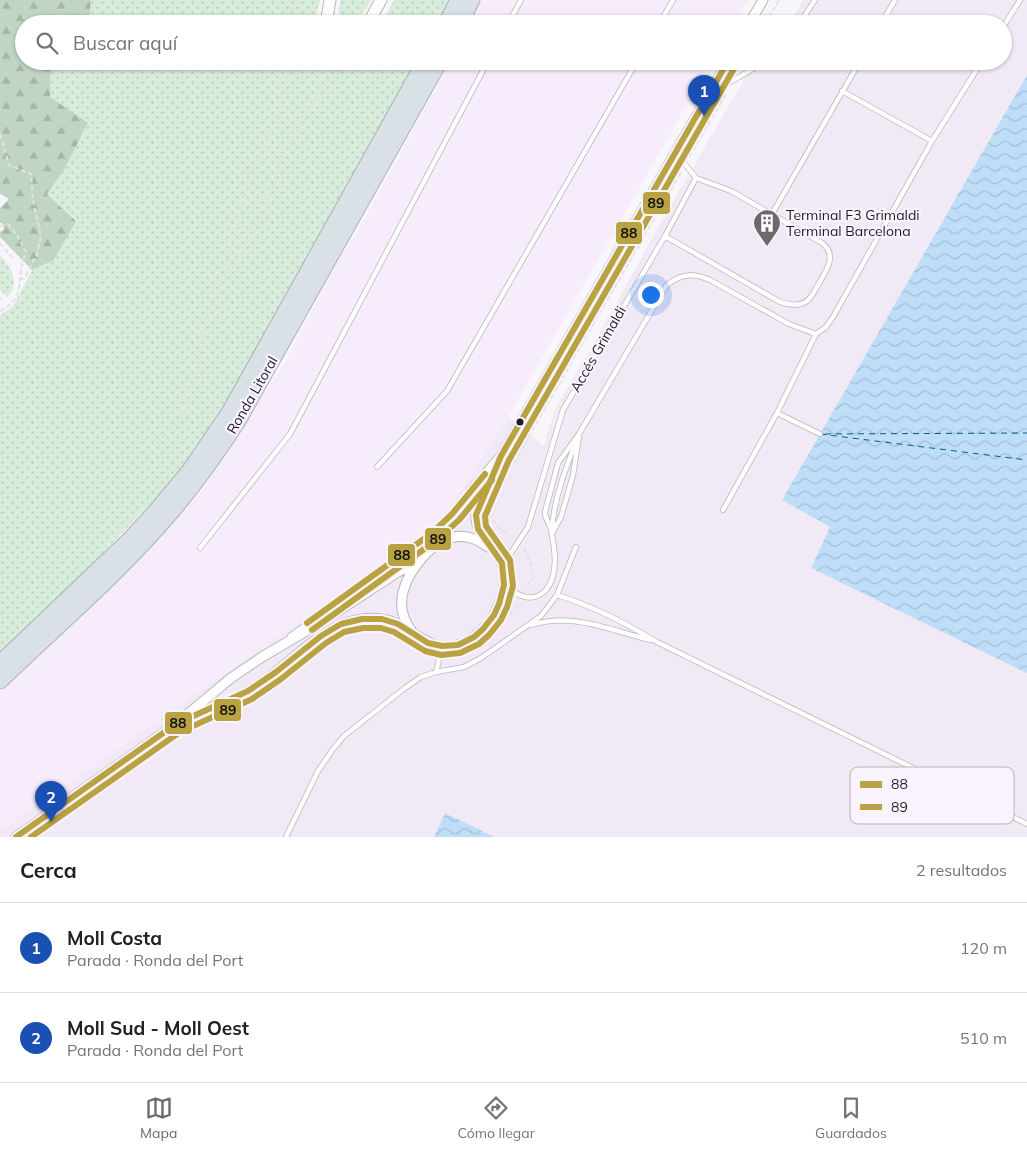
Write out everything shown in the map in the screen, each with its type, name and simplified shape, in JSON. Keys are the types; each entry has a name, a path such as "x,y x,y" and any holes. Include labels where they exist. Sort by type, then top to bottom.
{"highway":[{"path":"450,15 458,0"},
{"path":"464,15 472,0"},
{"name":"Ronda Litoral","path":"0,663 128,541 176,488 195,463 230,411 420,70"},
{"name":"Ronda Litoral","path":"0,681 139,548 173,510 218,451 247,405 435,70"}],"street":[{"path":"328,15 330,0"},
{"path":"373,15 381,0"},
{"path":"754,15 763,0"},
{"path":"176,724 248,691 276,672 321,636 341,624 362,619 382,619 398,624 428,643 442,646 458,645 474,637 483,629 494,615 499,604 503,592 504,578 502,563 478,529 476,515 501,456 723,70"},
{"path":"416,636 409,628 405,619 401,602 405,584 417,563 456,522 471,491 501,456"},
{"path":"433,546 446,538 466,537 480,541 496,554"},
{"path":"16,837 176,724 231,678 270,651 323,621 398,572 417,563"}],"lane":[{"path":"513,15 521,0"},
{"path":"664,15 673,0"},
{"path":"805,15 815,0"},
{"path":"886,15 895,0"},
{"path":"1011,15 1020,0"},
{"path":"200,548 290,434 483,70"},
{"path":"378,467 448,392 632,70"},
{"path":"708,94 750,70"},
{"path":"772,214 855,70"},
{"path":"723,510 777,413 816,334 826,327 833,317 932,141 976,70"},
{"path":"842,91 932,141"},
{"path":"665,236 780,302 789,305 798,305 812,297 828,267 830,253 827,246 731,191 696,178 685,164 672,157"},
{"name":"Accés Grimaldi","path":"504,578 509,556 528,527 563,410 665,236 696,178"},
{"path":"552,533 545,512 558,463 579,434 666,286 674,279 686,275 698,275 789,324 816,334"},
{"path":"777,413 820,434"},
{"path":"552,533 561,517 573,476 579,434"},
{"path":"504,578 511,590 532,598 542,594 548,587 554,573 552,533 555,508 567,464 579,434"},
{"path":"270,651 425,539 452,514 471,491"},
{"path":"286,837 318,771 344,736 421,677 464,667 541,616 557,595 576,547"},
{"path":"557,595 582,603 628,624 655,641 911,767"},
{"path":"525,627 554,621 585,622 655,641"},
{"path":"436,672 442,646"},
{"path":"1014,818 1027,824"}],"path":[{"path":"290,0 290,15"},
{"path":"770,15 779,0"},
{"path":"156,443 177,423 188,406 198,366 203,330 226,271 249,175 285,100 290,70"},
{"path":"226,271 231,272 249,238 252,226 266,211 265,203 275,182 276,169 287,144 296,132 306,110 319,97 322,86 326,81 338,74 340,70"},
{"path":"690,155 725,95"},
{"path":"0,134 9,165 31,174 33,201 40,236 38,254 24,279 21,278"},
{"path":"488,514 495,495 517,452 525,442 681,171"},
{"path":"0,226 8,224 17,235 26,252 21,271 20,290 15,301 7,308 0,310"},
{"path":"0,243 14,260"},
{"path":"476,515 488,514"},
{"path":"488,514 500,529 510,537"},
{"path":"524,548 532,567"},
{"path":"526,586 534,577 530,574 531,572"},
{"path":"369,629 397,636 416,650 430,656"}],"shaded area":[{"path":"482,0 748,0 739,15 474,15"},
{"path":"803,0 1027,0 1027,75 968,179 830,527 811,567 1027,667 1027,837 495,837 446,813 434,837 0,837 0,831 435,526 465,485 508,417 544,446 554,412 662,220 750,70 1012,70 1012,15 794,15"},
{"path":"446,70 707,70 508,417 465,485 435,526 0,831 0,692 116,584 204,488 288,357 330,275 363,222"}],"green space":[{"path":"0,0 91,0 90,15 15,15 15,70 51,70 50,97 88,123 64,170 47,194 76,221 54,260 32,270 0,237 0,232 4,229 2,223 0,223 0,208 9,199 0,194"},
{"path":"91,0 320,0 316,15 90,15"},
{"path":"341,0 372,0 361,15 340,15 338,10"},
{"path":"394,0 450,0 442,15 386,15"},
{"path":"50,70 413,70 224,405 184,466 163,491 76,580 0,652 0,315 12,307 32,270 54,260 76,220 47,194 64,170 88,124 49,97"},
{"path":"0,255 11,270 14,281 11,292 7,297 0,290"}],"water":[{"path":"1027,75 1027,673 811,568 830,527 782,500"},
{"path":"445,813 495,837 434,837"}],"ferry route":[{"path":"825,434 1027,433"},
{"path":"820,434 1027,460"}],"transit line":[{"name":"88","path":"16,837 176,724 248,691 276,672 321,636 341,624 362,619 382,619 398,624 428,643 442,646 458,645 474,637 483,629 494,615 504,585 502,563 478,529 476,515 501,456 723,70"},
{"name":"89","path":"31,837 180,732 252,699 281,679 326,643 344,632 363,628 381,628 394,632 425,651 441,655 460,653 479,644 489,635 501,620 513,586 510,560 486,526 485,516 509,460 733,70"},
{"name":"88","path":"307,623 432,533 452,514 485,474"},
{"name":"89","path":"312,630 438,539 459,520 492,480"}],"place":[{"name":"Moll Costa","path":"704,116"},
{"name":"Terminal F3 Grimaldi Terminal Barcelona","path":"767,247"},
{"name":"Moll Sud - Moll Oest","path":"51,822"}]}
